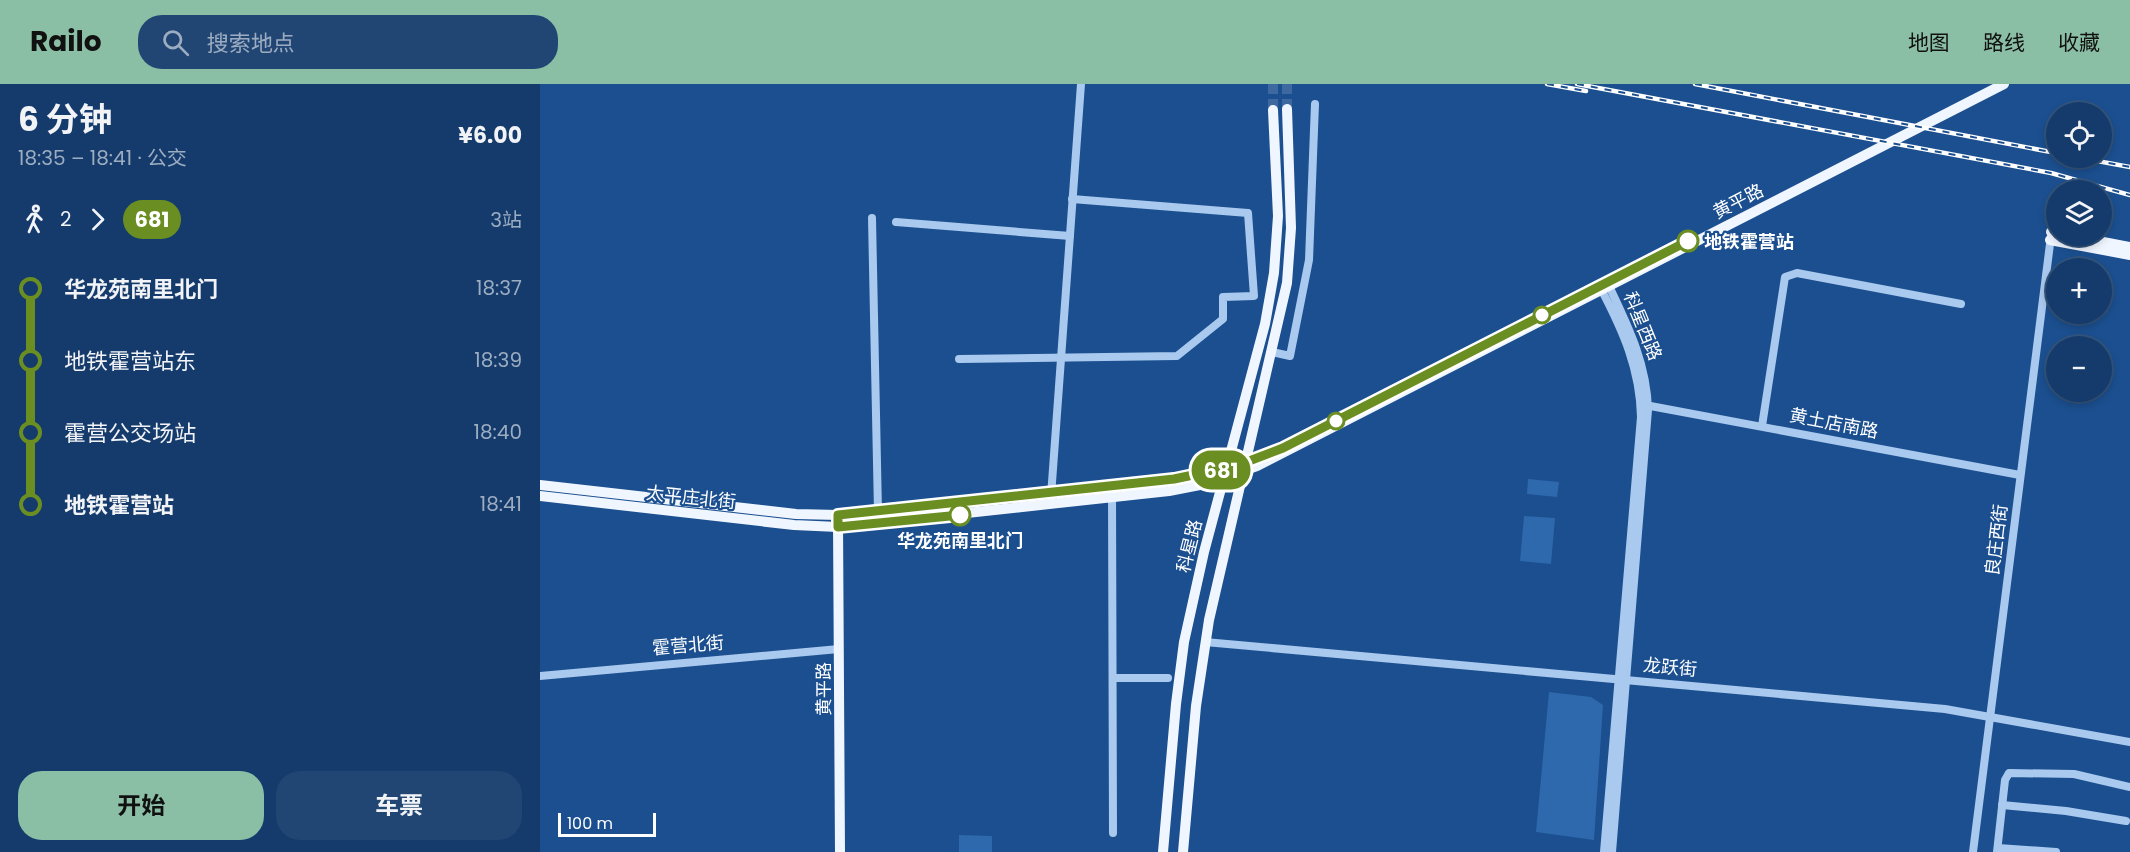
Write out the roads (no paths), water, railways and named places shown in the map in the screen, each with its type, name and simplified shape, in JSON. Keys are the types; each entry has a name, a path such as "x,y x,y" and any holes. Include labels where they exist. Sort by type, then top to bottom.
{"main road":[{"name":"黄平路","path":"1604,286 1994,84"},
{"name":"黄平路","path":"838,521 1112,492 1174,479 1224,474 1244,468 2004,84"},
{"name":"科星路","path":"1163,852 1180,671 1197,580 1265,324 1274,273 1278,216 1273,110"},
{"name":"科星路","path":"1183,852 1196,706 1205,642 1284,298 1290,252 1287,110"},
{"path":"2112,244 2130,247"},
{"path":"2095,246 2130,255"},
{"name":"太平庄北街","path":"540,485 838,521"},
{"name":"太平庄北街","path":"540,496 794,525 838,521"},
{"name":"黄平路","path":"838,521 878,512 1050,500"},
{"name":"黄平路","path":"838,521 840,852"}],"street":[{"path":"1050,500 1081,84"},
{"path":"1272,352 1290,356 1307,280 1315,104"},
{"path":"959,359 1177,356 1223,319 1223,297 1254,296 1248,213 1072,199"},
{"path":"872,218 878,512"},
{"path":"896,222 1070,236"},
{"name":"良庄西街","path":"1973,852 2020,475 2051,246"},
{"path":"1762,426 1785,277 1797,273 1961,304"},
{"name":"科星西路","path":"1604,286 1638,350 1646,383 1622,680 1604,852"},
{"name":"黄土店南路","path":"1645,405 2020,475"},
{"path":"1112,492 1113,833"},
{"name":"龙跃街","path":"1205,642 1945,709 2130,742"},
{"name":"霍营北街","path":"540,676 839,650"},
{"path":"1113,678 1168,678"},
{"name":"科星西路","path":"1612,852 1622,680"},
{"path":"2056,852 1998,850 2005,778 2013,772 2074,774 2130,787"},
{"path":"2002,805 2066,811 2126,821"}],"tunnel":[{"path":"1273,84 1273,110"},
{"path":"1287,84 1287,109"}],"railway":[{"path":"1547,84 1586,91"},
{"path":"1577,84 2051,173 2130,195"},
{"path":"1695,84 2046,151"},
{"path":"2112,164 2130,167"}],"place":[{"name":"地铁霍营站","path":"1688,241"},
{"name":"华龙苑南里北门","path":"960,515"}]}
